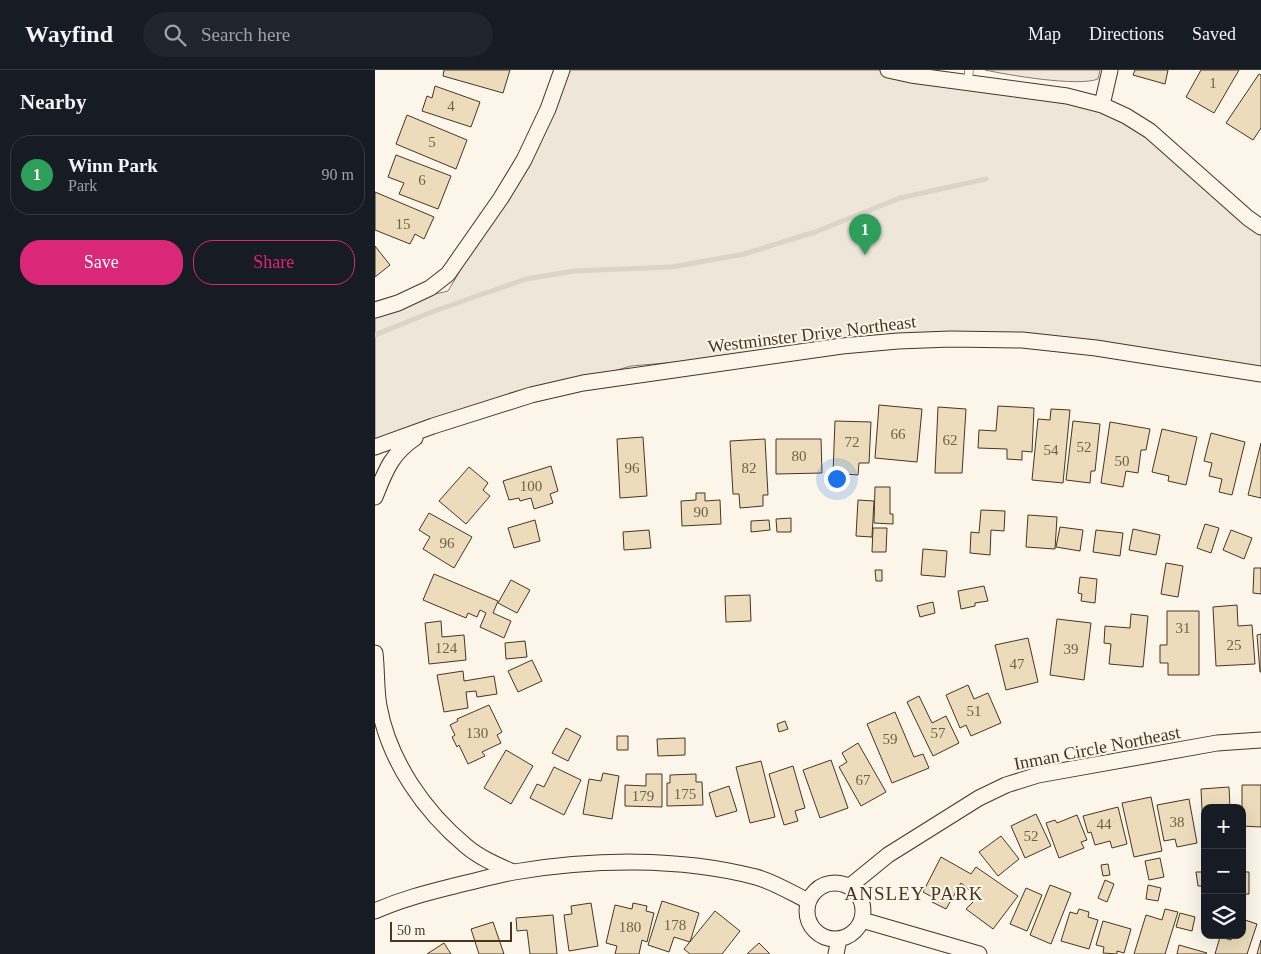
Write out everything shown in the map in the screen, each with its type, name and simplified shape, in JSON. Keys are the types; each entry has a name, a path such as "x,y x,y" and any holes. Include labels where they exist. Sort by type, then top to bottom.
{"street":[{"path":"375,310 397,303 430,288 448,274 501,198 524,160 548,109 562,70"},
{"path":"889,70 968,76 1102,105 1126,116 1150,131 1248,218 1261,227"},
{"path":"1102,105 1110,70"},
{"name":"Westminster Drive Northeast","path":"375,447 531,394 583,382 842,346 899,341 951,339 1022,340 1096,348 1261,374"},
{"name":"Westminster Drive Northeast","path":"375,498 395,454 433,426"},
{"path":"375,652 377,712 414,791 467,847 489,861 513,872"},
{"name":"Inman Circle Northeast","path":"850,886 888,855 979,798 1006,785 1038,775 1113,761 1217,743 1261,740"},
{"path":"375,911 410,897 513,872 573,865 637,863 675,864 715,869 758,878 808,901"},
{"path":"843,883 850,886 856,891 863,905 862,920 853,933 838,946 811,926 807,918 808,901 812,894 826,884 843,883"},
{"path":"862,920 979,954"}],"shaded area":[{"path":"564,70 907,70 1106,107 1189,170 1261,220 1261,378 1048,339 860,346 631,366 448,420 375,447 375,308 448,291 525,161"},
{"path":"985,70 1100,70 1098,79 1075,82 1010,75"}],"building":[{"path":"444,70 510,70 503,93 443,76"},
{"path":"1135,70 1168,70 1165,84 1133,75"},
{"path":"1201,70 1239,70 1214,113 1186,97"},
{"path":"1259,74 1261,75 1261,128 1253,140 1226,123"},
{"path":"435,86 480,102 471,127 422,111 427,96 432,98"},
{"path":"407,115 467,140 456,169 396,144"},
{"path":"396,155 451,176 438,209 399,194 404,183 388,177"},
{"path":"375,192 434,217 424,239 415,234 410,244 375,230"},
{"path":"375,246 390,265 375,277"},
{"path":"879,405 922,409 917,462 875,458"},
{"path":"998,406 1034,408 1032,452 1022,451 1022,460 1007,459 1007,449 978,448 979,430 996,431"},
{"path":"938,407 966,409 962,473 935,473"},
{"path":"1051,409 1070,410 1063,483 1032,480 1038,419 1050,420"},
{"path":"835,421 871,422 869,463 859,463 858,475 833,473"},
{"path":"1073,421 1100,424 1095,471 1091,471 1090,483 1066,480"},
{"path":"1110,422 1150,429 1146,450 1141,450 1138,473 1126,471 1123,487 1101,483"},
{"path":"1162,429 1197,437 1186,485 1168,481 1169,476 1152,472"},
{"path":"1211,433 1245,442 1232,495 1219,492 1222,479 1209,476 1212,463 1204,461"},
{"path":"643,437 647,496 620,498 617,439"},
{"path":"765,439 768,495 763,495 763,506 740,508 739,494 733,494 730,441"},
{"path":"776,439 821,439 822,473 776,474"},
{"path":"1261,443 1261,498 1248,495"},
{"path":"551,466 558,491 550,494 553,503 534,509 531,498 520,501 519,498 509,500 503,481"},
{"path":"469,467 488,483 483,490 490,496 466,524 439,501"},
{"path":"875,487 890,487 890,514 893,514 893,524 874,523"},
{"path":"696,493 705,493 705,501 720,500 721,524 682,526 681,501 696,500"},
{"path":"858,500 874,501 872,537 856,536"},
{"path":"981,510 1005,511 1004,531 991,530 990,555 970,553 971,532 979,533"},
{"path":"429,513 472,537 454,568 423,549 430,537 419,530"},
{"path":"1028,515 1057,517 1055,549 1026,547"},
{"path":"791,518 791,532 777,532 776,519"},
{"path":"535,520 540,541 514,548 508,528"},
{"path":"769,520 770,530 751,532 751,521"},
{"path":"1205,524 1219,528 1211,553 1197,548"},
{"path":"1060,527 1083,530 1080,551 1056,547"},
{"path":"873,528 887,528 886,552 872,552"},
{"path":"1133,529 1160,535 1156,555 1129,550"},
{"path":"649,530 651,548 624,550 623,532"},
{"path":"1096,530 1123,533 1120,556 1093,552"},
{"path":"1231,530 1252,538 1244,559 1223,550"},
{"path":"923,549 947,551 945,577 921,575"},
{"path":"1166,563 1183,566 1178,597 1161,594"},
{"path":"1254,568 1261,568 1261,594 1253,593"},
{"path":"875,570 882,570 882,581 876,581"},
{"path":"434,574 498,601 493,613 511,621 504,638 480,627 486,613 480,610 477,617 468,613 466,618 423,600"},
{"path":"1080,577 1097,579 1095,603 1081,601 1082,594 1078,593"},
{"path":"511,580 530,590 517,613 498,603"},
{"path":"984,586 988,601 975,603 975,606 961,609 958,591"},
{"path":"750,595 751,621 726,622 725,596"},
{"path":"933,602 935,613 920,617 917,606"},
{"path":"1237,605 1238,626 1252,625 1255,664 1216,666 1213,607"},
{"path":"1167,611 1199,611 1199,675 1168,675 1168,663 1160,663 1160,645 1167,645"},
{"path":"1131,614 1148,616 1143,667 1109,664 1111,644 1104,643 1105,626 1130,628"},
{"path":"1057,619 1091,623 1084,680 1050,675"},
{"path":"441,621 442,637 464,635 466,660 429,664 425,623"},
{"path":"1261,634 1261,672 1260,672 1257,635"},
{"path":"1028,638 1038,682 1006,690 995,645"},
{"path":"525,641 527,657 506,659 505,643"},
{"path":"532,660 542,681 518,692 508,671"},
{"path":"463,671 464,681 494,676 497,694 477,697 476,691 466,692 468,708 444,712 437,675"},
{"path":"968,685 974,699 988,693 1001,723 971,736 966,725 960,728 946,695"},
{"path":"919,696 932,723 946,716 959,743 933,756 907,702"},
{"path":"489,705 502,732 497,735 501,743 482,752 485,756 468,764 459,745 457,747 452,737 455,735 450,725 458,721 457,719"},
{"path":"895,712 914,757 923,754 929,768 892,783 867,724"},
{"path":"785,721 788,729 779,732 777,724"},
{"path":"566,728 581,736 568,761 552,753"},
{"path":"617,736 628,736 628,750 617,750"},
{"path":"685,738 685,755 658,756 657,739"},
{"path":"858,743 886,792 861,806 839,767 847,762 842,753"},
{"path":"506,750 533,766 511,804 484,788"},
{"path":"831,760 848,808 820,818 803,770"},
{"path":"761,761 775,817 750,823 736,767"},
{"path":"793,766 805,808 795,811 798,821 784,825 769,774"},
{"path":"554,767 581,780 564,815 530,798 537,784 544,787"},
{"path":"603,773 619,776 612,819 583,814 589,779 601,781"},
{"path":"646,774 662,774 662,807 625,806 625,785 646,786"},
{"path":"696,774 696,782 702,782 703,805 667,806 667,783 670,783 670,775"},
{"path":"1242,785 1261,785 1261,827 1246,826 1246,804 1242,804"},
{"path":"729,786 737,811 716,817 709,793"},
{"path":"1229,787 1230,804 1202,804 1201,789"},
{"path":"1151,797 1162,851 1134,857 1122,803"},
{"path":"1189,799 1197,843 1177,847 1175,839 1164,841 1157,805"},
{"path":"1118,807 1127,844 1112,848 1110,841 1095,845 1091,832 1088,833 1083,816"},
{"path":"1036,814 1051,846 1025,858 1011,826"},
{"path":"1077,815 1087,840 1081,842 1084,848 1059,858 1046,823 1055,820 1057,823"},
{"path":"1001,836 1019,859 998,876 979,852"},
{"path":"941,857 971,874 976,867 1018,896 993,929 966,909 978,897 961,883 946,909 932,902 934,898 923,892"},
{"path":"1160,858 1164,877 1149,880 1145,861"},
{"path":"1108,864 1110,875 1103,876 1101,865"},
{"path":"1196,872 1201,872 1201,886 1198,886"},
{"path":"1246,872 1249,872 1249,894 1246,894"},
{"path":"1105,880 1114,884 1107,902 1098,898"},
{"path":"1050,885 1071,893 1051,944 1030,935"},
{"path":"1148,885 1161,888 1158,901 1146,899"},
{"path":"1026,888 1042,895 1027,931 1010,924"},
{"path":"662,901 699,913 690,942 674,937 669,952 648,945"},
{"path":"591,903 598,946 569,951 564,915 572,914 571,906"},
{"path":"633,903 647,906 646,911 654,913 647,942 642,940 639,954 615,954 617,946 606,943 615,905 632,909"},
{"path":"1079,909 1089,912 1088,917 1098,920 1089,949 1061,941 1070,912 1077,914"},
{"path":"1165,909 1178,912 1165,954 1134,954 1146,915 1162,920"},
{"path":"715,911 740,931 722,954 690,954 684,949"},
{"path":"1180,913 1195,917 1192,931 1176,927"},
{"path":"553,915 557,954 530,954 527,930 517,931 516,918"},
{"path":"1246,920 1257,924 1247,954 1215,954 1219,939 1246,939"},
{"path":"1103,921 1131,929 1124,953 1117,951 1117,954 1103,953 1104,947 1096,945"},
{"path":"493,922 504,954 479,954 471,929"},
{"path":"1261,940 1261,954 1257,954"},
{"path":"444,943 451,954 427,954"},
{"path":"759,943 770,954 747,954"},
{"path":"1179,945 1207,953 1177,954"}],"waterway":[{"path":"375,335 434,311 526,279 574,271 672,267 744,254 815,232 900,198 986,179"}],"place":[{"name":"Winn Park","path":"865,255"}],"district":[{"name":"ANSLEY PARK","path":"914,893"}]}
